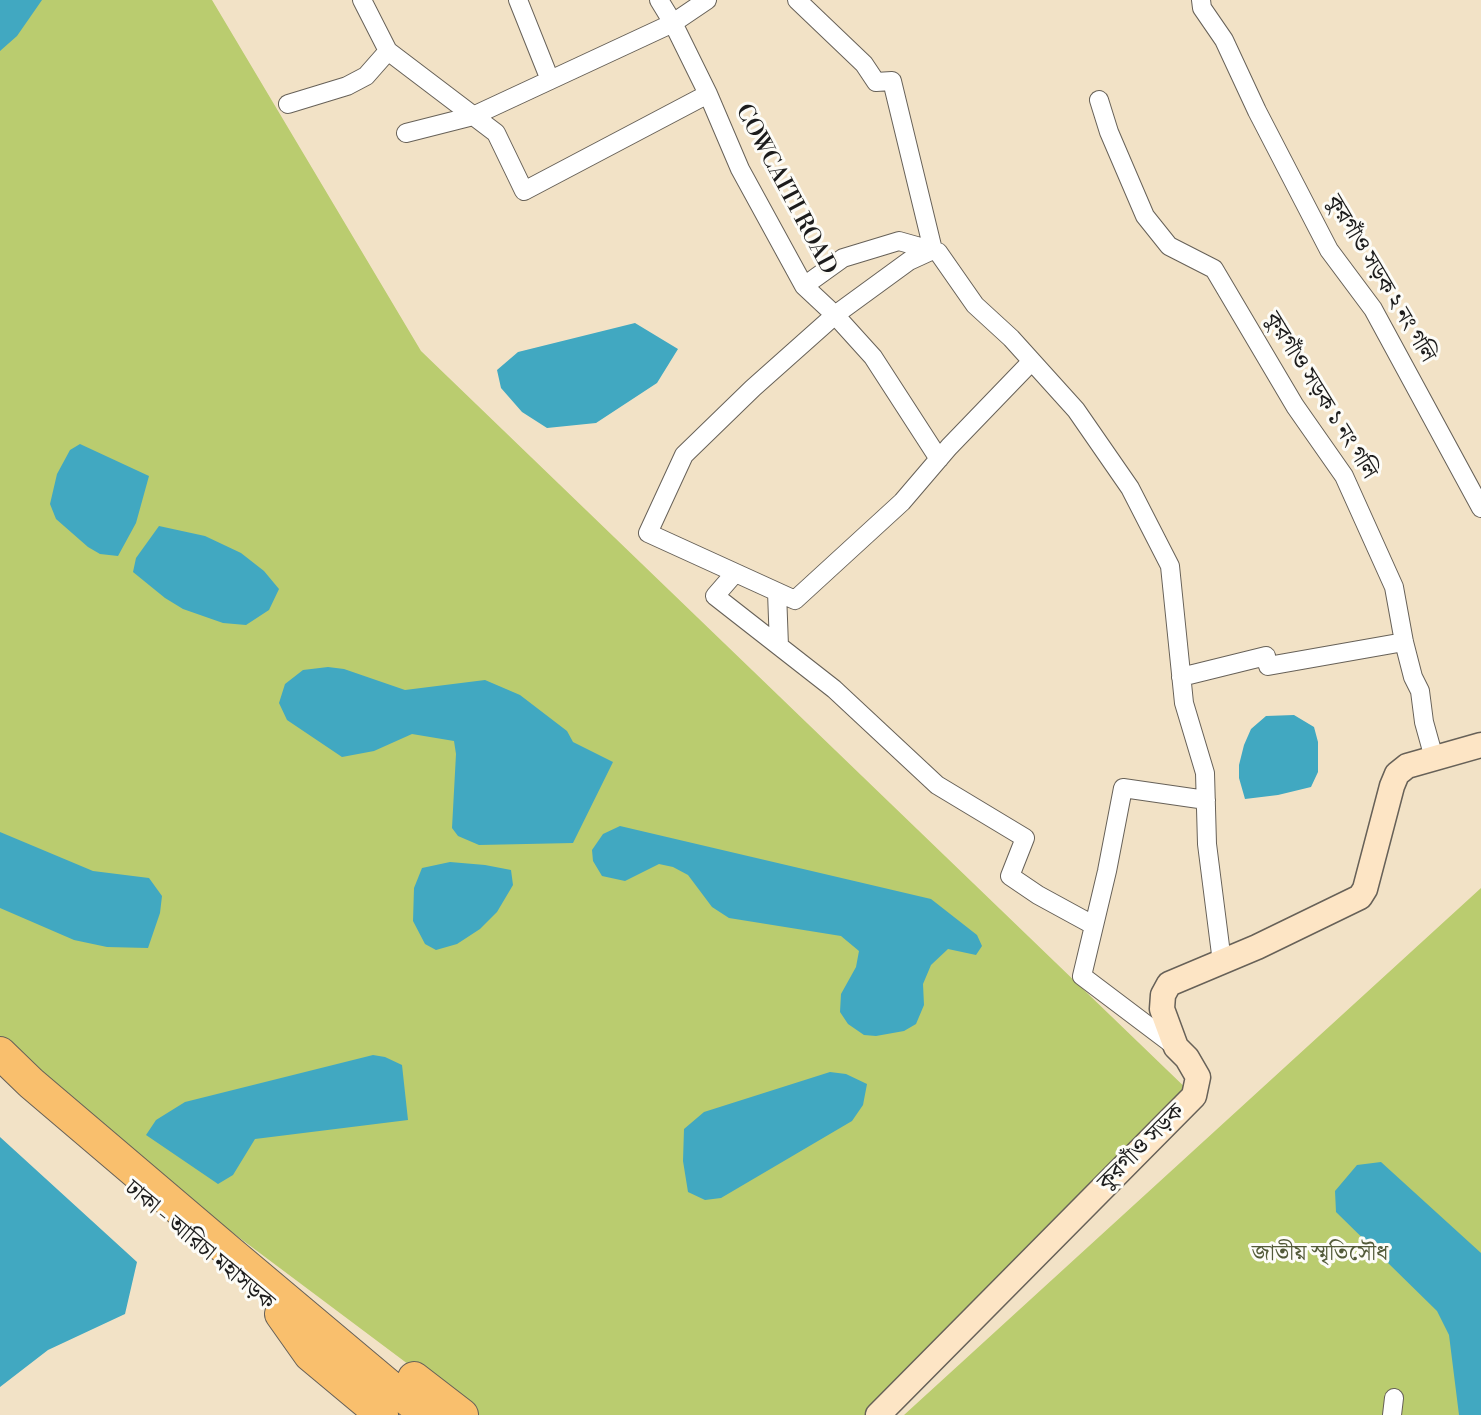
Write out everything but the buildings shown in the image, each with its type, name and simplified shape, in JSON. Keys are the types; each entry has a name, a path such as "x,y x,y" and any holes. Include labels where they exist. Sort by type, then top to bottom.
{"highway":[{"path":"0,1053 155,1188 388,1385 428,1415"},
{"name":"ঢাকা - আরিচা মহাসড়ক","path":"0,1077 201,1252 281,1314 397,1415"},
{"path":"155,1188 184,1198 201,1209 462,1415"},
{"path":"281,1314 310,1355 382,1415"}],"street":[{"path":"288,104 347,86 366,76 388,51 362,0"},
{"path":"518,0 550,80"},
{"path":"659,0 708,94"},
{"path":"406,133 473,116 673,23 707,0"},
{"path":"797,0 864,64 876,82 892,81 933,250"},
{"name":"কুরগাঁও সড়ক ২ নং গলি","path":"1201,0 1202,8 1224,40 1257,111 1329,250 1373,309 1481,509"},
{"name":"COWCAITI ROAD","path":"388,51 496,134 524,191 708,94 740,169 804,286 873,357 939,459"},
{"name":"কুরগাঁও সড়ক ১ নং গলি","path":"1099,100 1145,216 1169,246 1214,269 1295,406 1344,476 1394,587 1404,642 1413,677 1420,691 1424,722 1434,758"},
{"path":"804,286 843,258 899,241 938,252 975,305 1011,338 1076,410 1130,488 1170,566 1184,703 1205,773 1207,844 1222,962"},
{"path":"933,250 909,261 835,315 752,388 684,455 648,533 794,600 902,502 1031,362"},
{"path":"735,573 715,596 834,689 937,785 1025,838 1010,876 1038,895 1093,925"},
{"path":"777,592 779,646"},
{"path":"1181,677 1266,656 1268,666 1404,642"},
{"name":"কুরগাঁও সড়ক","path":"878,1415 1194,1096 1198,1077 1187,1058 1176,1047 1162,1009 1163,995 1169,984 1360,897 1365,889 1397,774 1407,766 1481,745"},
{"path":"1176,1047 1082,976 1123,788 1206,800"}],"green space":[{"path":"0,0 212,0 421,351 1194,1096 879,1415 476,1415 201,1209 0,1043"},
{"name":"জাতীয় স্মৃতিসৌধ","path":"1481,888 1481,1415 904,1415"}],"water":[{"path":"0,0 42,0 17,36 0,51"},
{"path":"635,323 678,349 657,383 596,423 547,428 522,412 501,388 497,370 518,352"},
{"path":"80,444 149,476 136,523 118,556 100,554 88,547 56,519 50,504 57,474 70,450"},
{"path":"159,526 205,536 241,553 264,571 279,589 269,610 246,625 223,623 183,609 165,598 133,572 136,558"},
{"path":"328,667 344,669 405,690 485,680 520,695 567,731 573,742 613,762 573,843 479,845 458,836 452,828 456,754 454,741 412,734 374,751 342,757 287,720 279,703 285,684 303,670"},
{"path":"1294,715 1314,727 1318,742 1318,772 1311,787 1245,799 1239,778 1239,765 1251,729 1266,716"},
{"path":"620,826 931,899 977,935 982,946 976,955 948,949 931,965 923,984 924,1005 916,1024 904,1031 876,1036 864,1035 848,1024 840,1012 841,994 856,967 859,951 841,936 729,918 712,907 688,875 673,867 659,864 625,881 602,876 593,861 592,850 603,834"},
{"path":"0,832 93,871 149,878 162,896 160,913 148,948 107,947 74,940 0,908"},
{"path":"450,862 511,870 513,885 497,912 480,929 457,944 436,950 425,944 413,921 414,888 422,868"},
{"path":"373,1055 402,1065 408,1120 255,1139 233,1175 218,1184 146,1135 156,1120 185,1102"},
{"path":"830,1072 846,1074 867,1084 863,1105 852,1121 721,1198 705,1200 688,1192 683,1161 684,1129 704,1112"},
{"path":"0,1137 137,1262 125,1314 48,1350 0,1387"},
{"path":"1381,1162 1481,1253 1481,1415 1459,1415 1449,1335 1437,1311 1336,1212 1335,1191 1357,1165"}]}
